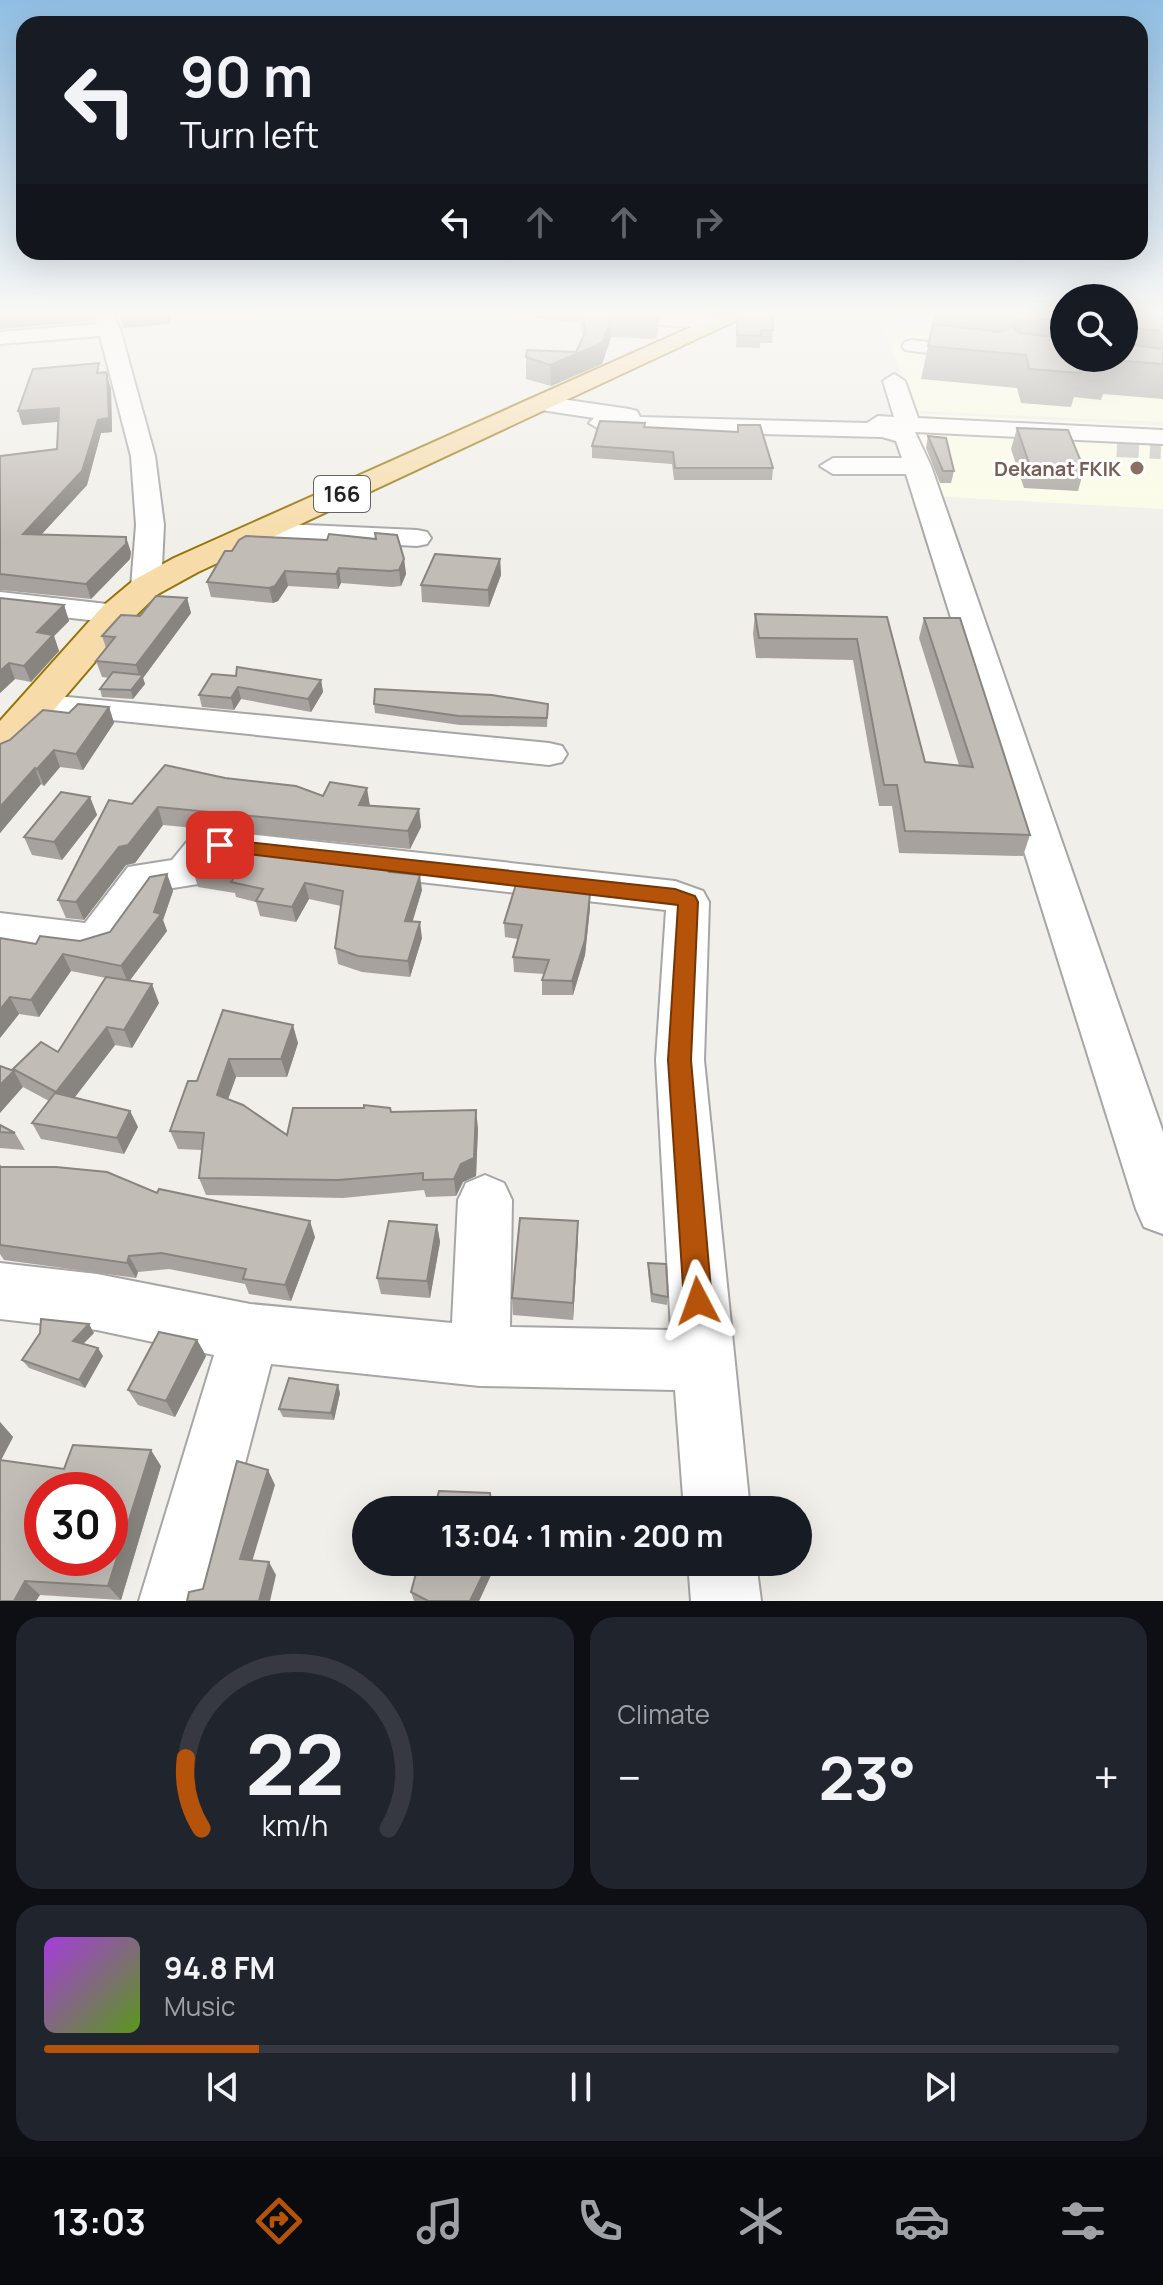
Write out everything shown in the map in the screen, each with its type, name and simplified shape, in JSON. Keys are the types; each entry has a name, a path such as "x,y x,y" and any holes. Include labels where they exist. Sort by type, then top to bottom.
{"main road":[{"name":"166","path":"0,746 116,614 146,587 570,390"}],"street":[{"path":"125,390 143,456 150,525 146,587"},
{"path":"897,390 906,420"},
{"path":"552,398 618,416 892,431 907,437 1163,1209"},
{"path":"618,416 906,420 1162,440"},
{"path":"906,420 1162,440"},
{"path":"1041,431 1060,443 1117,446"},
{"path":"833,466 918,466"},
{"path":"261,531 417,538"},
{"path":"0,601 116,614"},
{"path":"36,704 549,754"},
{"path":"0,929 87,939 99,936 142,877 184,874 204,848 220,845 675,896 688,902 680,1060 716,1496"},
{"path":"480,1356 485,1200"},
{"path":"0,1291 97,1302 250,1333 480,1356 703,1361"},
{"path":"174,1601 250,1333"},
{"path":"723,1576 726,1601"}],"shaded area":[{"path":"908,390 1163,390 1163,422 916,411"},
{"path":"914,413 1163,426 1163,509 930,496"}],"building":[{"path":"26,390 108,390 109,418 98,420 82,471 23,534 126,537 126,544 86,584 0,574 0,456 57,449 59,408 18,411"},
{"path":"600,421 645,423 644,427 738,432 738,425 760,425 773,468 675,468 673,452 592,446"},
{"path":"1017,428 1068,430 1084,469 1030,466"},
{"path":"928,436 946,438 954,471 943,471"},
{"path":"375,533 397,535 404,559 399,570 339,568 336,574 285,571 275,586 269,588 207,582 225,551 232,551 246,536 327,540 329,534 376,539"},
{"path":"435,554 500,559 488,590 421,585"},
{"path":"156,596 187,598 136,665 96,661 115,637 102,636 121,615 140,616"},
{"path":"0,598 64,605 37,632 53,635 24,666 9,663 0,671"},
{"path":"755,614 887,617 925,762 973,767 924,618 960,618 1030,835 905,831 897,785 884,785 857,639 759,638"},
{"path":"237,667 321,680 308,699 238,687 231,698 199,695 212,674 236,676"},
{"path":"113,672 143,675 131,690 100,689"},
{"path":"375,689 492,695 548,704 547,718 459,716 374,704"},
{"path":"78,704 109,707 76,754 54,750 0,807 0,744 10,740 43,710 69,713"},
{"path":"165,765 225,778 296,786 323,796 330,782 367,788 359,805 419,809 408,831 158,807 128,845 119,847 76,902 58,900 109,800 132,804"},
{"path":"61,792 90,797 54,842 24,837"},
{"path":"217,847 392,866 389,872 420,875 405,921 420,922 408,961 358,956 335,948 343,891 305,883 292,907 256,901 263,889 231,882 234,878 193,871"},
{"path":"167,874 154,912 161,914 121,966 63,954 31,1000 10,997 0,1010 0,938 36,944 40,936 80,941 110,932 150,877"},
{"path":"516,884 590,894 585,940 572,981 542,980 549,960 513,957 522,925 504,923"},
{"path":"106,977 152,984 124,1030 107,1027 56,1092 13,1069 41,1042 58,1052"},
{"path":"223,1010 293,1025 281,1059 229,1059 217,1095 243,1105 287,1135 293,1108 364,1108 364,1105 390,1108 391,1112 476,1110 474,1158 461,1164 454,1179 423,1180 423,1173 338,1180 199,1178 204,1133 170,1131 188,1081 197,1081"},
{"path":"0,1066 14,1071 0,1085"},
{"path":"55,1093 130,1111 117,1138 32,1123"},
{"path":"0,1125 15,1133 0,1132"},
{"path":"0,1167 56,1167 107,1172 157,1193 159,1189 310,1221 285,1285 243,1279 246,1269 161,1253 129,1256 127,1263 0,1245"},
{"path":"520,1218 578,1221 573,1303 512,1298"},
{"path":"389,1221 437,1225 427,1281 377,1278"},
{"path":"648,1263 666,1264 668,1297 652,1294"},
{"path":"41,1319 89,1324 73,1341 98,1348 79,1380 22,1360 40,1333"},
{"path":"159,1332 197,1340 166,1401 128,1390"},
{"path":"289,1378 338,1385 331,1413 279,1409"},
{"path":"73,1445 151,1450 128,1523 128,1472 24,1472 24,1576 111,1576 108,1586 25,1581 14,1601 0,1601 0,1460 64,1469"},
{"path":"237,1461 268,1470 240,1559 269,1562 259,1601 187,1601 189,1592 203,1589"},
{"path":"439,1491 490,1493 490,1496 438,1496"},
{"path":"415,1576 482,1576 470,1601 428,1601 411,1592"}],"tunnel":[{"path":"1117,446 1161,448"}],"place":[{"name":"Dekanat FKIK","path":"1137,468"}],"route":[{"path":"220,845 675,896 688,902 680,1060 698,1301"}]}
